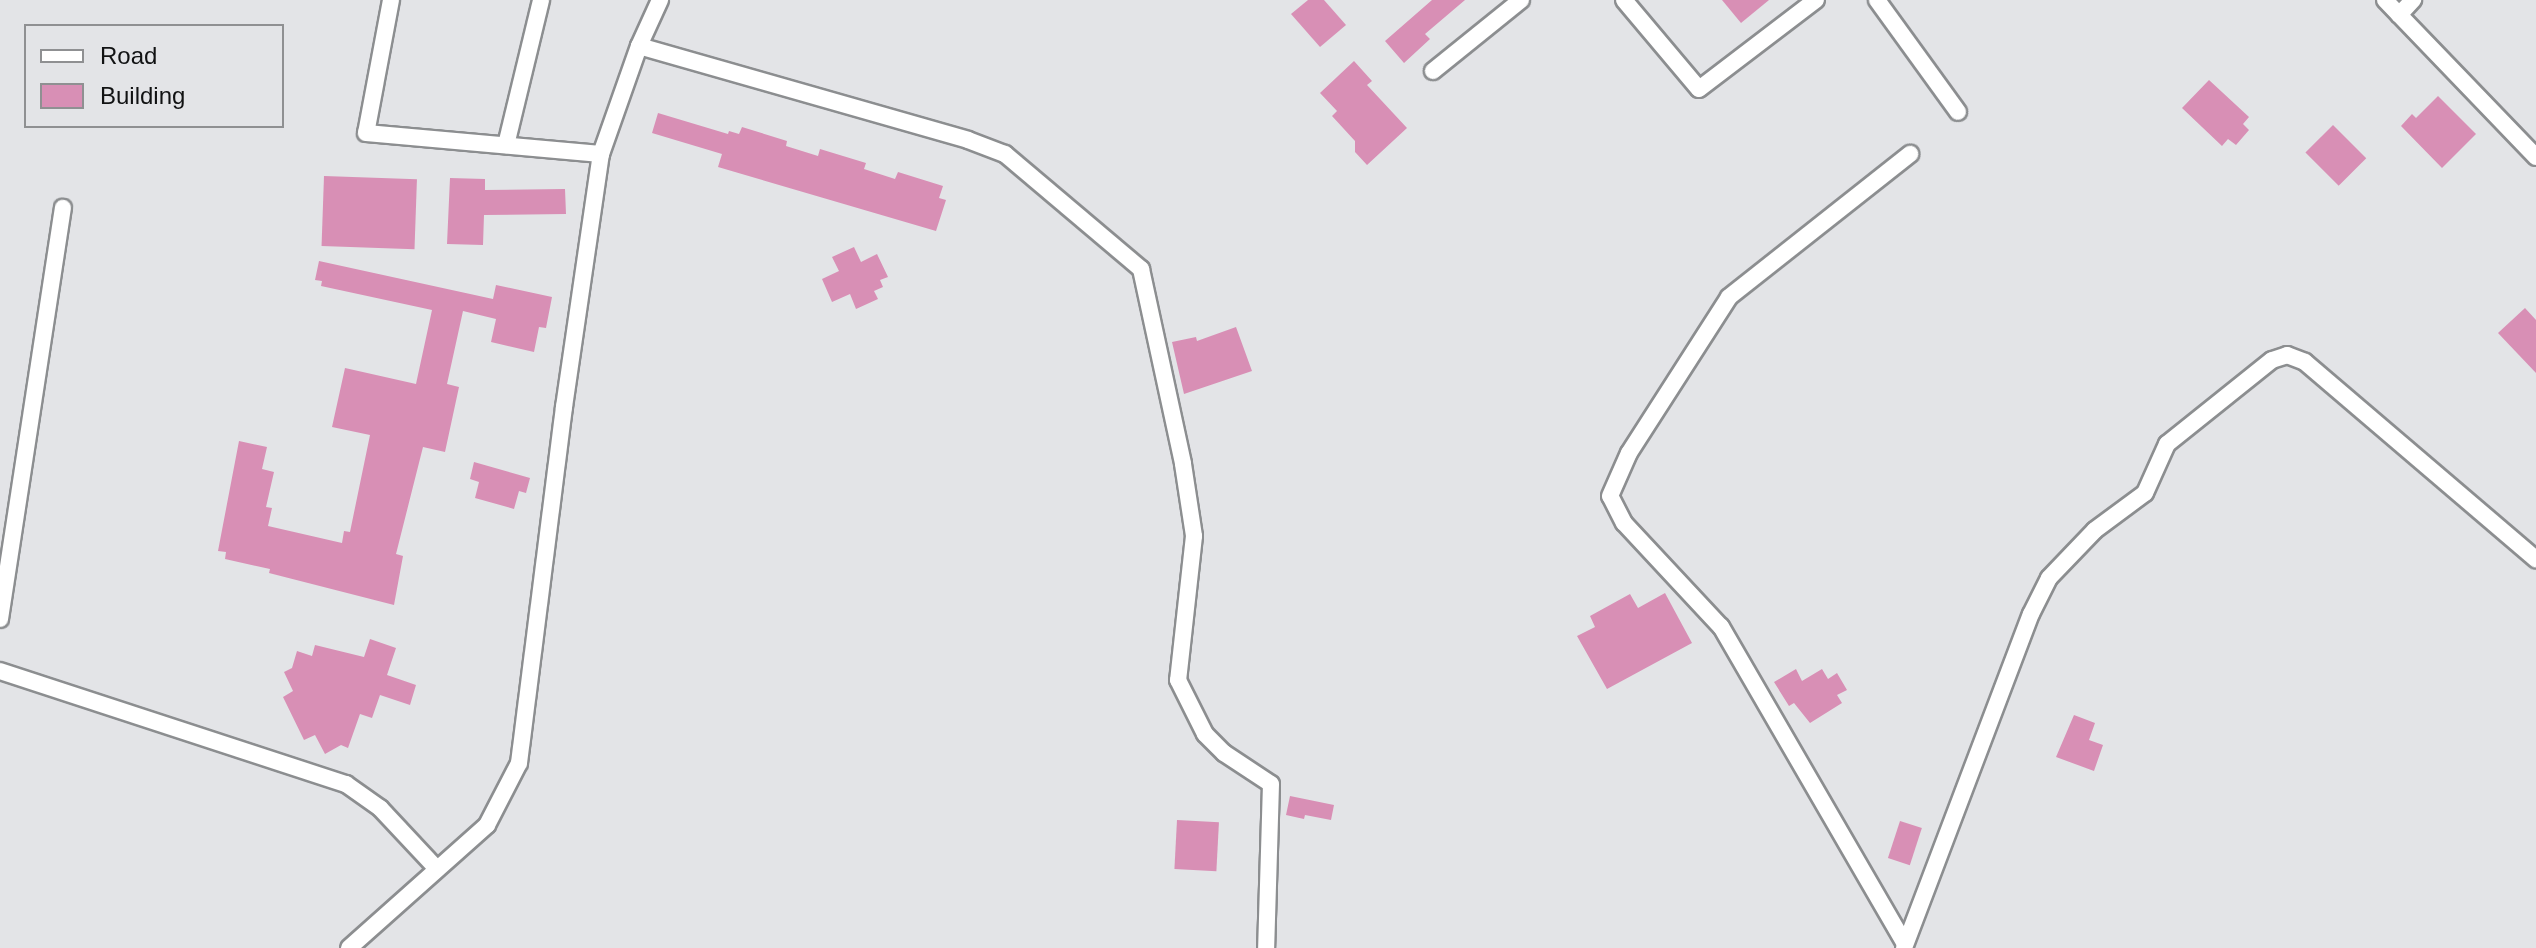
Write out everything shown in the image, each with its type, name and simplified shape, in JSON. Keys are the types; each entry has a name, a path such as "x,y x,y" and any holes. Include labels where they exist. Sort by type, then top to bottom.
{"street":[{"path":"391,0 366,133 601,154"},
{"path":"506,145 541,0"},
{"path":"349,948 487,825 519,763 564,407 601,154 639,46 660,0"},
{"path":"1433,71 1521,0"},
{"path":"1624,0 1699,89 1816,0"},
{"path":"1877,0 1958,112"},
{"path":"2385,0 2536,157"},
{"path":"2399,15 2413,0"},
{"path":"639,46 968,140 1005,154 1141,269 1183,464 1194,536 1178,680 1205,734 1224,753 1271,784 1266,948"},
{"path":"1904,946 1721,627 1624,523 1610,496 1629,453 1729,297 1910,154"},
{"path":"0,619 63,208"},
{"path":"1904,946 2031,614 2049,578 2095,530 2145,493 2167,444 2272,360 2287,355 2305,362 2536,559"},
{"path":"0,671 346,784 380,808 437,869"}],"building":[{"path":"1308,0 1324,0 1346,25 1320,47 1291,14"},
{"path":"1432,0 1465,0 1425,34 1430,39 1404,63 1385,41"},
{"path":"1722,0 1769,0 1741,23"},
{"path":"1354,61 1372,81 1367,85 1407,128 1367,165 1355,152 1355,141 1332,116 1337,111 1320,93"},
{"path":"2209,80 2249,117 2243,124 2249,130 2236,145 2228,139 2222,146 2182,108"},
{"path":"2438,96 2476,134 2442,168 2401,126 2412,114 2416,118"},
{"path":"658,113 728,134 729,131 739,134 742,127 787,141 786,146 818,156 820,149 866,163 864,169 895,179 898,172 943,186 939,198 946,200 936,231 718,167 722,154 652,133"},
{"path":"2333,125 2366,158 2339,186 2305,153"},
{"path":"324,176 417,179 415,249 322,246"},
{"path":"450,178 485,179 485,190 565,189 566,214 484,215 483,245 447,244"},
{"path":"854,247 861,262 877,254 888,277 880,280 883,287 874,291 878,299 856,309 850,294 832,302 822,279 839,271 832,257"},
{"path":"319,261 493,299 496,285 552,297 546,328 539,327 534,352 491,342 496,319 463,311 447,384 459,387 445,452 423,447 396,554 403,556 394,605 269,573 270,569 225,559 226,552 218,551 239,441 267,447 262,469 274,472 266,507 272,508 268,526 342,543 344,531 350,532 370,435 332,427 345,368 416,384 432,310 321,286 322,281 315,280"},
{"path":"2525,308 2536,320 2536,373 2498,333"},
{"path":"1236,327 1252,371 1184,394 1172,342 1196,337 1197,341"},
{"path":"474,462 530,478 526,493 519,491 514,509 475,498 479,482 470,479"},
{"path":"1665,593 1692,643 1607,689 1577,636 1595,627 1590,616 1630,594 1638,608"},
{"path":"370,639 396,648 387,675 416,685 410,705 380,695 372,718 360,714 348,748 341,745 325,754 315,735 304,740 283,697 293,691 284,672 292,668 297,651 312,656 315,645 364,657"},
{"path":"1796,669 1802,681 1822,669 1828,679 1837,673 1847,690 1837,695 1842,703 1810,723 1794,703 1789,706 1774,682"},
{"path":"2074,715 2095,723 2089,740 2103,745 2094,771 2056,757"},
{"path":"1290,796 1334,805 1331,820 1286,815"},
{"path":"1177,820 1219,822 1216,871 1174,869"},
{"path":"1900,821 1922,828 1910,865 1888,858"}]}
